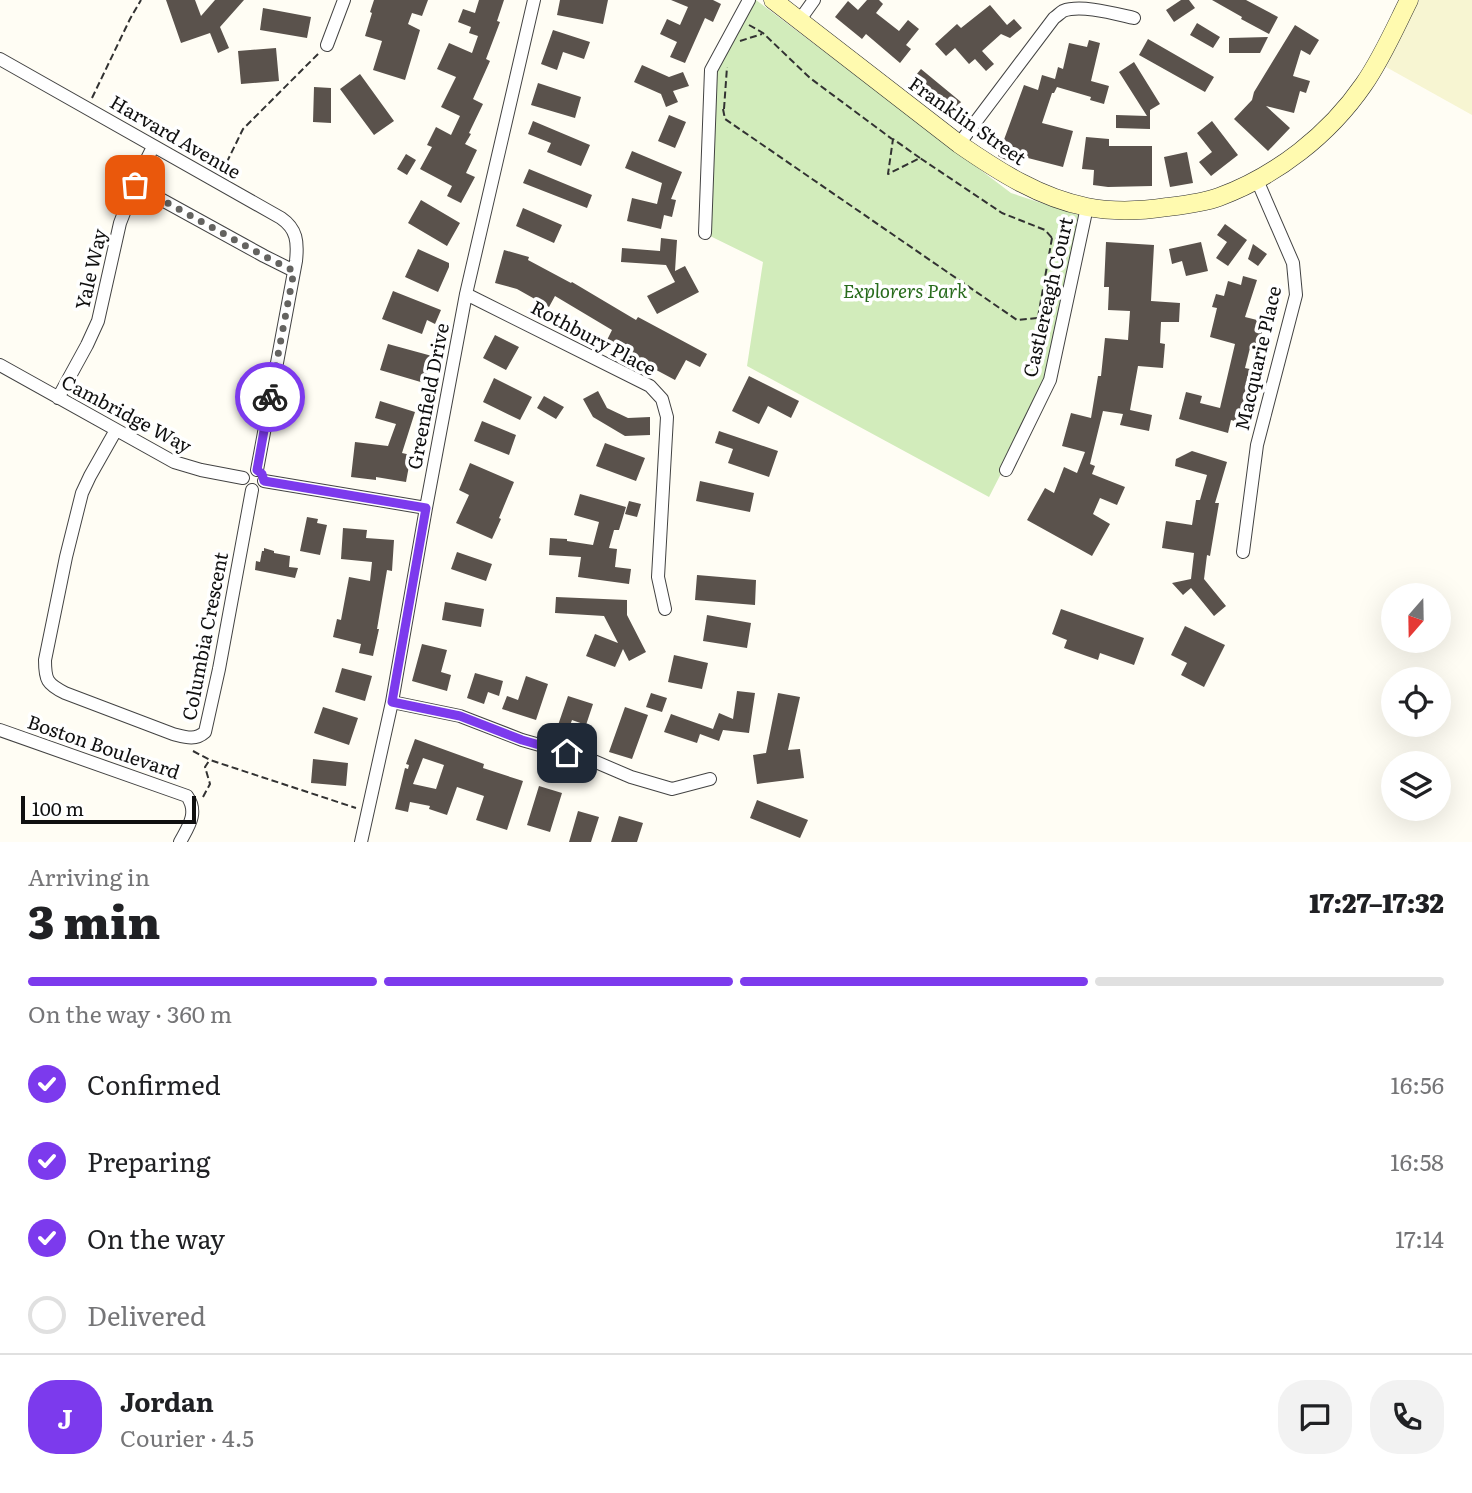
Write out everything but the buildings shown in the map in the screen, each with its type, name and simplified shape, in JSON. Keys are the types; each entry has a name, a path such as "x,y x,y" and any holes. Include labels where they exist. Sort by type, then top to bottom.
{"street":[{"path":"327,45 344,0"},
{"name":"Greenfield Drive","path":"361,842 392,702 466,293 534,0"},
{"path":"705,233 711,71 749,0"},
{"name":"Franklin Street","path":"773,0 991,166 1054,197 1087,207 1125,210 1151,210 1217,198 1256,180 1291,158 1318,136 1364,84 1409,0"},
{"path":"799,21 814,0"},
{"path":"959,144 1054,18 1065,10 1108,12 1134,18"},
{"name":"Harvard Avenue","path":"0,59 281,218 292,227 297,240 294,271 257,470"},
{"name":"Yale Way","path":"58,398 98,321 120,223 153,147"},
{"name":"Macquarie Place","path":"1243,552 1257,445 1296,295 1293,263 1256,180"},
{"path":"135,185 294,271"},
{"name":"Castlereagh Court","path":"1006,470 1050,380 1087,207"},
{"name":"Rothbury Place","path":"466,293 650,386 662,399 667,417 658,577 665,609"},
{"name":"Cambridge Way","path":"0,365 156,453 186,467 243,478"},
{"name":"Columbia Crescent","path":"116,430 82,493 45,660 45,676 51,686 65,693 173,734 191,739 200,737 205,732 252,490"},
{"path":"249,470 257,470 264,481 258,489 252,490 244,485 243,478 249,470"},
{"path":"264,481 426,508"},
{"path":"392,702 460,716 522,740 589,759 631,777 672,789 710,779"},
{"name":"Boston Boulevard","path":"0,730 182,793 191,802 193,816"},
{"path":"180,842 193,816"}],"path":[{"path":"87,108 141,0"},
{"path":"739,18 763,33 810,78 920,158 1002,213 1045,230 1052,238 1080,240"},
{"path":"738,42 763,33"},
{"path":"217,182 243,129 327,45"},
{"path":"730,60 726,70 723,109 725,119 1017,320 1038,318 1048,322"},
{"path":"709,106 723,109"},
{"path":"893,139 888,174 920,158"},
{"path":"1038,318 1052,238"},
{"path":"192,750 209,760 368,812"},
{"path":"193,816 210,784 205,767 209,760"}],"shaded area":[{"path":"1419,0 1472,0 1472,115 1386,67"}],"green space":[{"name":"Explorers Park","path":"742,0 756,0 1011,193 1078,215 1049,380 989,497 747,366 763,262 706,234 711,71"}],"way so far":[{"path":"135,185 294,271 270,397"}],"route":[{"path":"270,397 257,470 264,481 426,508 392,702 460,716 522,740 567,753"}]}
